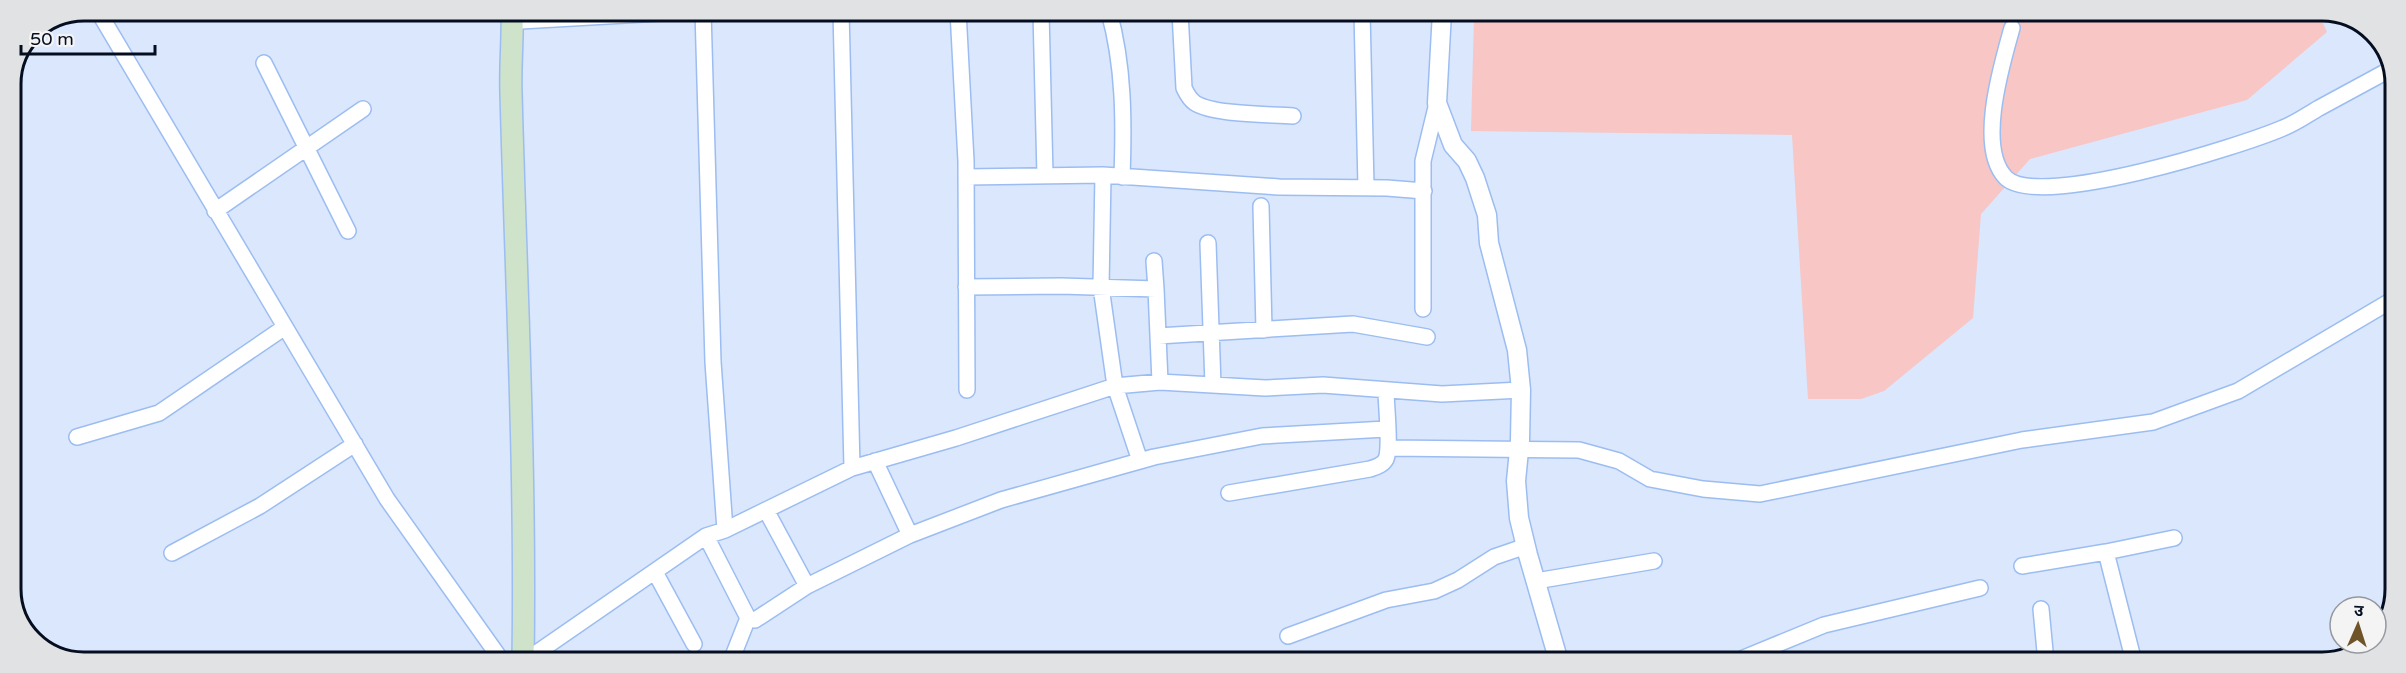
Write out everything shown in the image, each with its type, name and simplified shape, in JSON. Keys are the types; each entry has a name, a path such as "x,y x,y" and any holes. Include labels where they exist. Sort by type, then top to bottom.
{"main road":[{"path":"512,21 511,90 518,259 524,652"}],"street":[{"path":"104,21 387,499 495,652"},
{"path":"703,21 712,345 725,530"},
{"path":"841,21 852,468"},
{"path":"958,21 966,177 967,390"},
{"path":"1041,21 1045,176"},
{"path":"1111,21 1117,41 1124,122 1122,177"},
{"path":"1180,21 1184,88 1194,103 1209,109 1293,116"},
{"path":"1362,21 1366,187"},
{"path":"1423,309 1424,161 1426,141 1437,103 1442,21"},
{"path":"2012,28 1994,96 1993,134 1997,162 2007,179 2022,186 2049,188 2153,170 2284,128 2384,73"},
{"path":"264,63 348,231"},
{"path":"1437,103 1453,145 1467,161 1475,178 1487,215 1489,243 1517,351 1521,390 1516,481 1519,518 1556,652"},
{"path":"215,211 363,109"},
{"path":"966,177 1103,175 1279,187 1366,187 1424,191"},
{"path":"1103,175 1101,287 1114,386 1140,461"},
{"path":"1261,206 1264,330"},
{"path":"1208,243 1213,385"},
{"path":"1154,261 1160,382"},
{"path":"966,295 1101,287 1155,289"},
{"path":"1389,448 1579,450 1619,461 1650,479 1703,489 1760,494 2022,441 2153,422 2238,391 2385,304"},
{"path":"1158,336 1353,324 1427,337"},
{"path":"77,437 159,413 285,327"},
{"path":"537,652 706,536 725,530 852,468 1063,405 1114,386 1160,382 1265,388 1323,385 1442,394 1521,390"},
{"path":"1229,493 1370,469 1385,460 1389,448 1386,429 1386,390"},
{"path":"706,536 748,618 754,620 807,586 910,535 1001,500 1154,457 1262,436 1386,429"},
{"path":"172,553 260,506 355,444"},
{"path":"875,461 910,535"},
{"path":"766,510 807,586"},
{"path":"2022,566 2174,538"},
{"path":"1288,636 1386,600 1434,591 1458,580 1494,556 1526,546"},
{"path":"2106,552 2131,652"},
{"path":"1536,581 1654,561"},
{"path":"655,572 693,644"},
{"path":"1758,652 1824,625 1980,588"},
{"path":"2041,609 2045,652"},
{"path":"735,652 748,618"}],"shaded area":[{"path":"1474,21 2322,21 2327,32 2247,100 2030,159 1981,214 1973,318 1884,391 1861,399 1808,399 1792,135 1471,131"}]}
